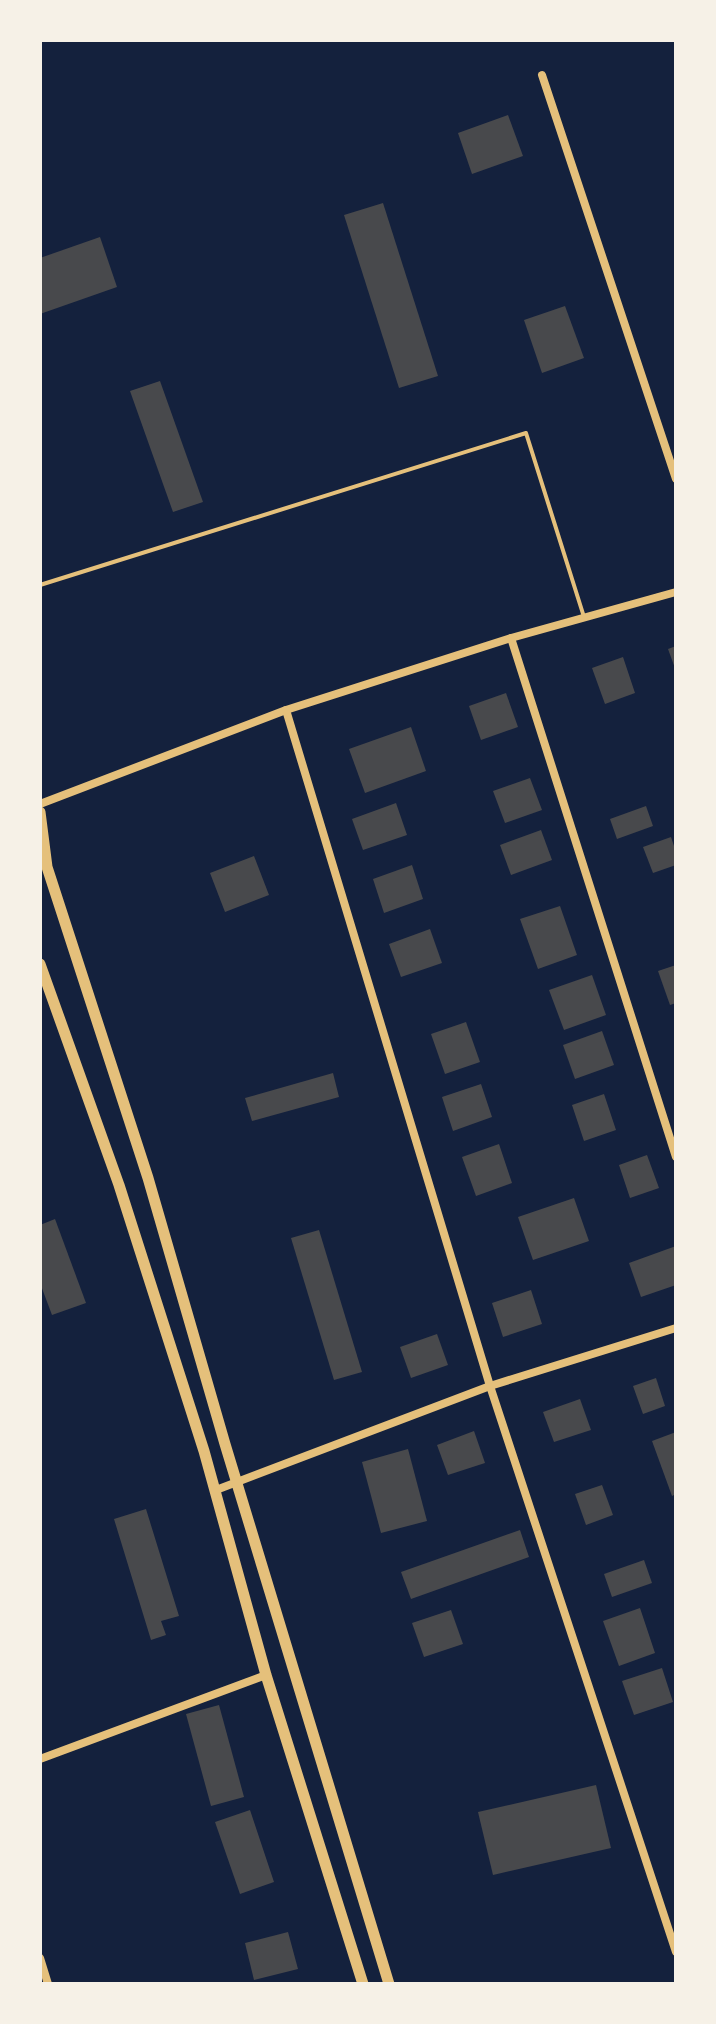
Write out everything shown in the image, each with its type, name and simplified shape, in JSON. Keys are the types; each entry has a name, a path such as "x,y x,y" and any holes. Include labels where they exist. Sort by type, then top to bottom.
{"main road":[{"path":"40,812 44,868 148,1178 389,1984"},
{"path":"40,964 119,1185 216,1490 266,1675 363,1984"}],"street":[{"path":"542,75 676,479"},
{"path":"40,804 286,710 511,638 676,592"},
{"path":"511,638 676,1157"},
{"path":"286,710 490,1386 676,1952"},
{"path":"216,1490 490,1386 676,1328"},
{"path":"40,1759 266,1675"},
{"path":"40,1958 48,1984"}],"lane":[{"path":"40,585 526,433 584,617"}],"building":[{"path":"508,115 523,156 472,174 458,133"},
{"path":"383,203 438,376 399,388 344,215"},
{"path":"100,237 117,287 40,314 40,258"},
{"path":"565,306 584,358 542,373 524,320"},
{"path":"160,381 203,502 173,512 130,391"},
{"path":"676,646 676,671 668,649"},
{"path":"623,657 635,693 605,704 592,668"},
{"path":"506,693 518,727 481,740 469,706"},
{"path":"411,727 426,771 365,793 349,749"},
{"path":"530,778 542,810 505,823 493,791"},
{"path":"396,803 407,835 363,850 352,819"},
{"path":"646,806 653,826 617,839 610,819"},
{"path":"541,830 552,860 511,875 500,845"},
{"path":"671,837 676,865 653,873 643,847"},
{"path":"254,856 269,895 225,912 210,873"},
{"path":"412,865 423,899 384,913 373,879"},
{"path":"560,906 577,955 538,969 520,919"},
{"path":"430,929 442,963 401,977 389,944"},
{"path":"676,965 676,1003 670,1005 658,971"},
{"path":"592,975 606,1015 564,1030 549,990"},
{"path":"466,1022 480,1062 445,1074 431,1034"},
{"path":"602,1031 614,1065 575,1079 563,1045"},
{"path":"333,1073 339,1097 252,1121 245,1098"},
{"path":"481,1084 492,1117 453,1131 442,1097"},
{"path":"604,1094 616,1130 584,1141 572,1105"},
{"path":"499,1144 512,1183 476,1196 462,1157"},
{"path":"647,1155 659,1188 630,1198 619,1165"},
{"path":"574,1198 589,1241 533,1260 518,1217"},
{"path":"55,1219 86,1303 52,1315 40,1283 40,1225"},
{"path":"319,1230 362,1372 334,1380 291,1238"},
{"path":"676,1246 676,1285 641,1297 629,1263"},
{"path":"531,1290 542,1324 503,1337 492,1303"},
{"path":"437,1334 448,1365 411,1378 400,1347"},
{"path":"656,1378 665,1406 643,1414 633,1386"},
{"path":"580,1399 591,1430 554,1442 543,1412"},
{"path":"474,1431 485,1463 448,1475 437,1445"},
{"path":"676,1432 676,1494 672,1496 652,1441"},
{"path":"408,1449 427,1521 381,1533 362,1462"},
{"path":"602,1485 613,1515 586,1525 575,1494"},
{"path":"146,1509 179,1616 161,1621 166,1635 151,1640 114,1519"},
{"path":"520,1530 529,1557 411,1599 401,1572"},
{"path":"644,1560 652,1583 612,1597 604,1574"},
{"path":"640,1608 655,1653 619,1666 603,1621"},
{"path":"451,1610 463,1644 424,1657 412,1623"},
{"path":"662,1668 673,1702 634,1715 622,1681"},
{"path":"219,1705 244,1797 211,1806 186,1714"},
{"path":"596,1785 611,1848 493,1875 478,1812"},
{"path":"250,1810 274,1882 240,1894 215,1822"},
{"path":"288,1932 298,1969 254,1980 245,1943"}]}
